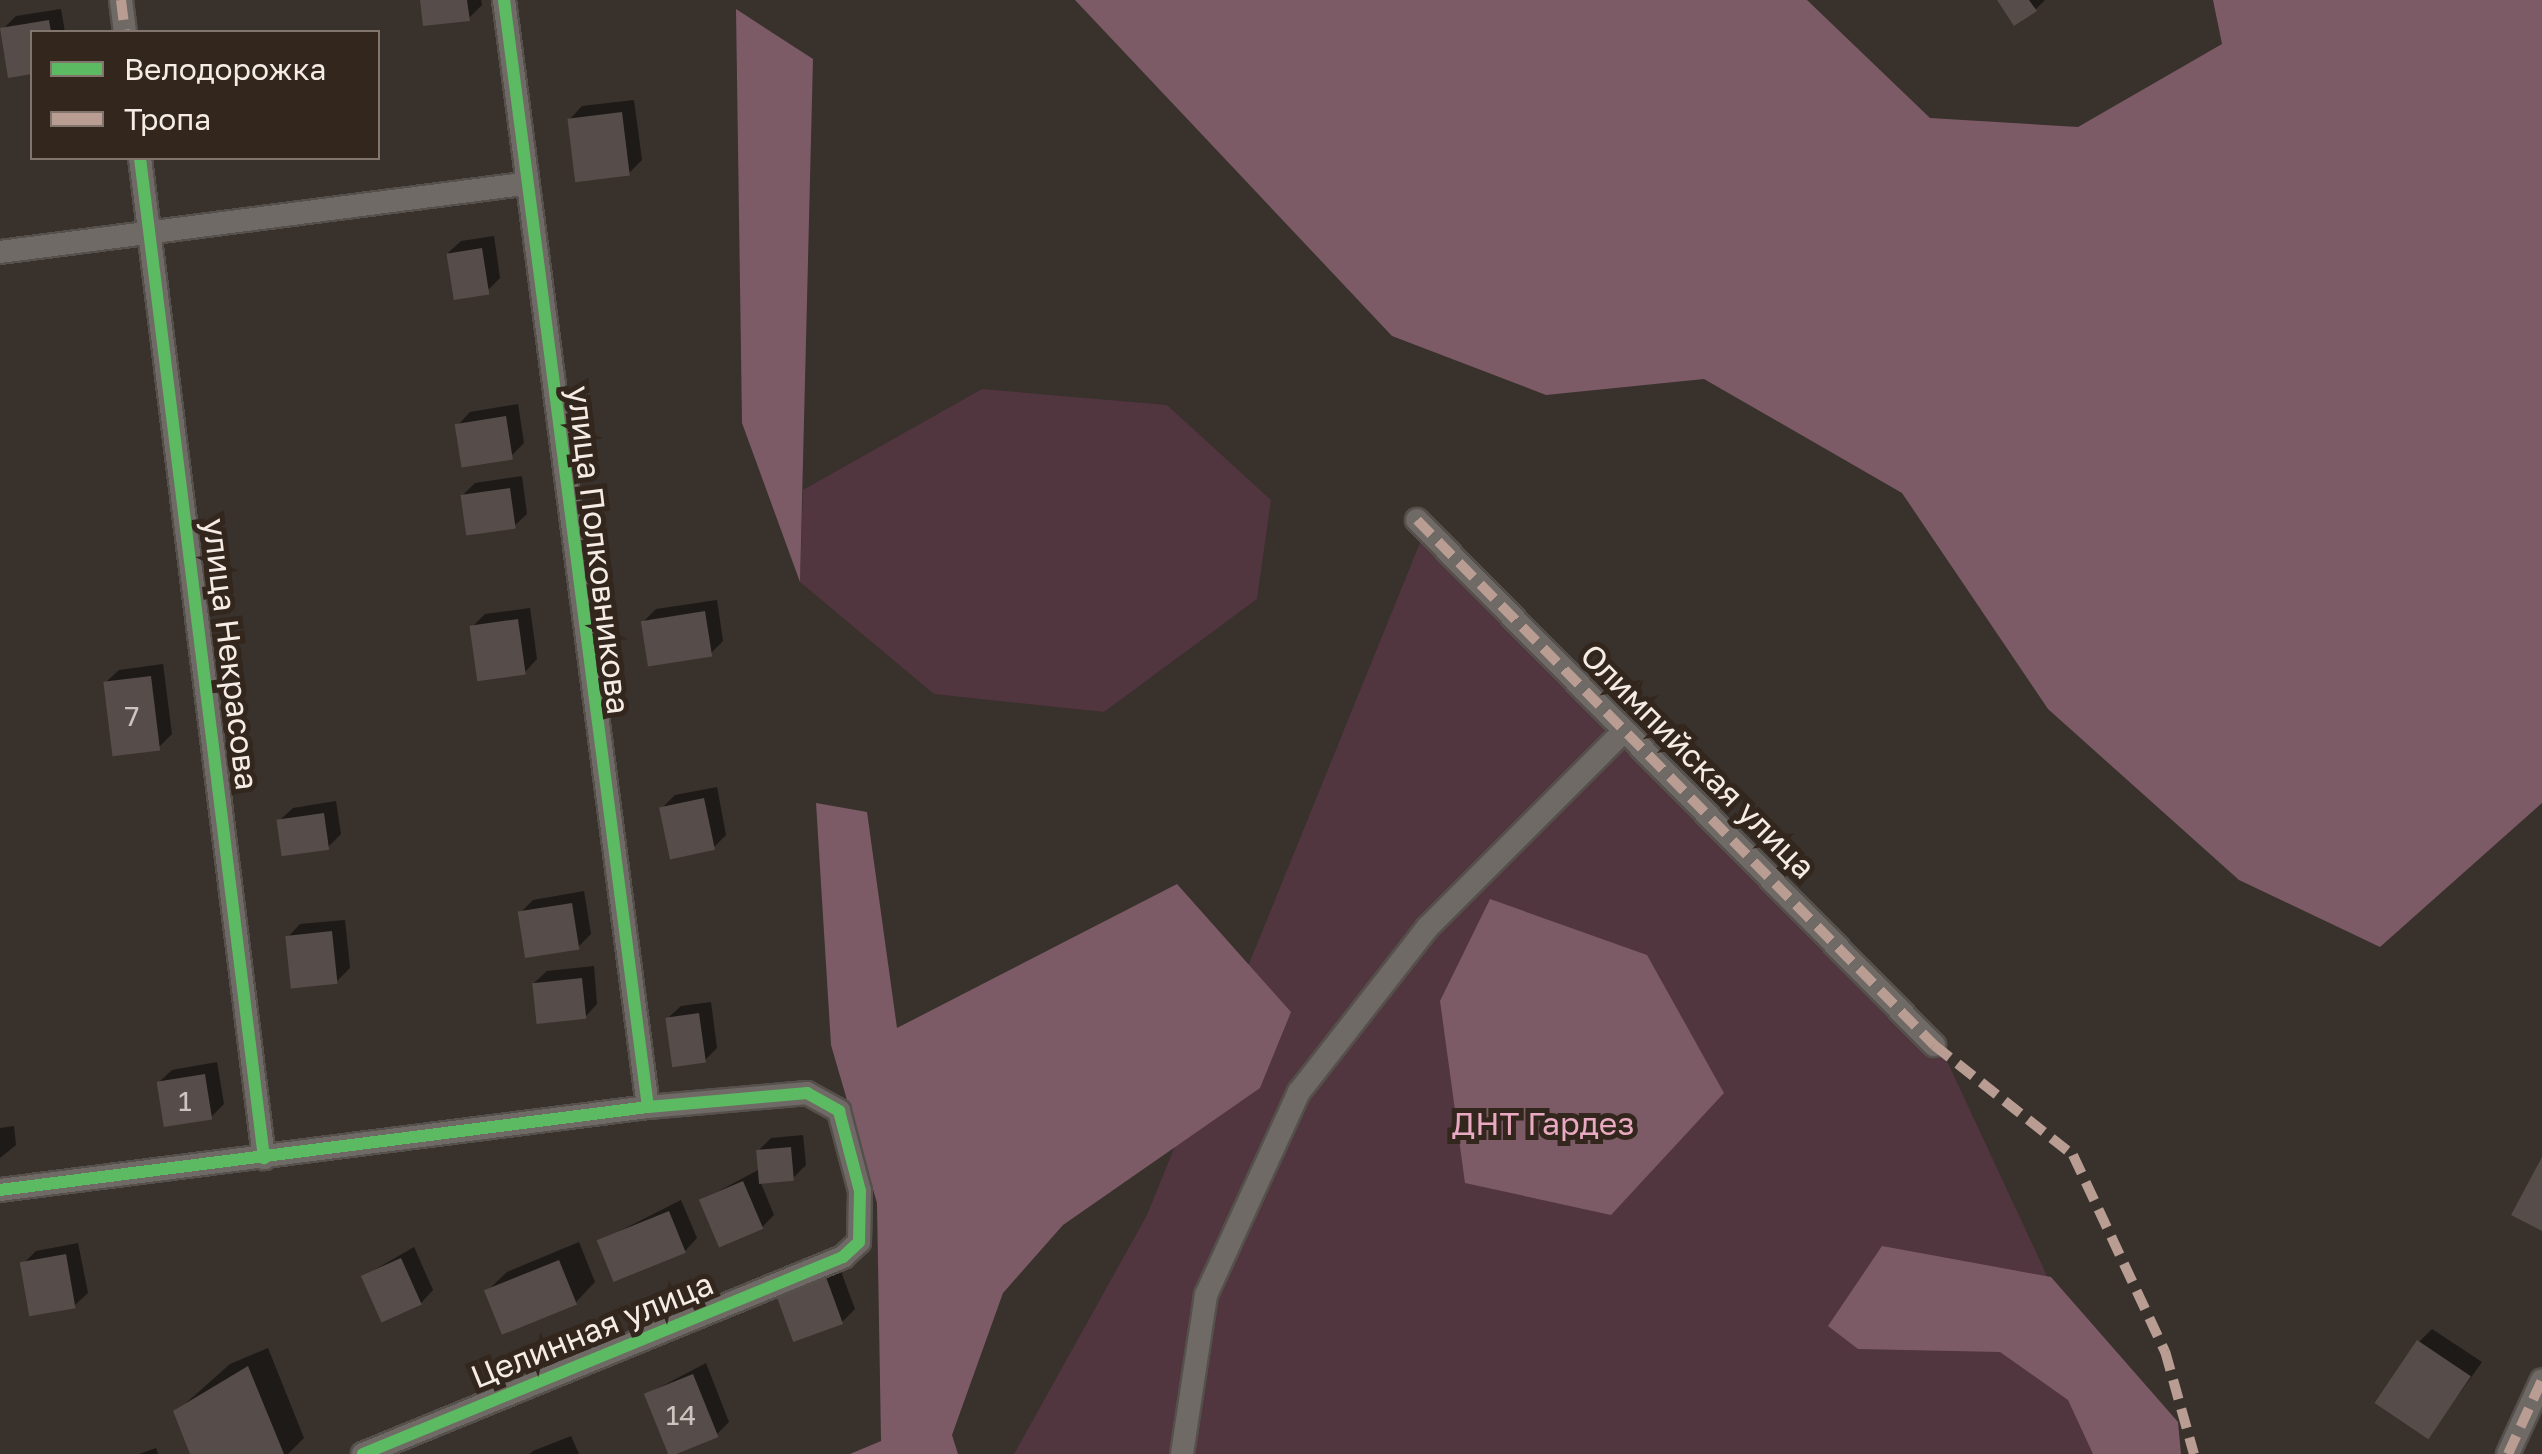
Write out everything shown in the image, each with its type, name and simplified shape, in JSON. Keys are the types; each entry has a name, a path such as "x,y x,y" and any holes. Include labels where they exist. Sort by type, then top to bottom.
{"street":[{"path":"120,0 124,30"},
{"name":"улица Полковникова","path":"504,0 523,184 648,1106"},
{"name":"улица Некрасова","path":"140,160 264,1158"},
{"path":"0,252 523,184"},
{"name":"Олимпийская улица","path":"1418,520 1622,733 1934,1046"},
{"path":"1182,1454 1206,1295 1299,1092 1427,928 1622,733"},
{"name":"Целинная улица","path":"363,1454 843,1257 859,1242 860,1190 839,1111 806,1092 648,1106"},
{"path":"0,1190 648,1106"},
{"path":"2508,1454 2542,1380"}],"green space":[{"path":"1075,0 1807,0 1930,118 2078,127 2222,44 2213,0 2542,0 2542,803 2380,947 2239,880 2048,709 1902,493 1704,379 1546,395 1392,336"},
{"path":"736,9 813,59 800,582 742,423"},
{"path":"982,389 1167,405 1271,500 1257,599 1104,712 934,694 800,582 803,490"},
{"name":"ДНТ Гардез","path":"1424,533 1948,1063 2130,1454 1014,1454 1147,1215"},
{"path":"816,803 867,812 897,1028 1177,884 1291,1012 1260,1088 1063,1225 1003,1293 952,1435 958,1454 850,1454 881,1441 877,1203 831,1045"},
{"path":"1490,899 1647,955 1724,1093 1611,1215 1465,1183 1440,1001"},
{"path":"1882,1246 2051,1277 2178,1422 2181,1454 2093,1454 2068,1400 2000,1352 1858,1349 1828,1326"}],"building":[{"path":"420,0 467,0 470,21 423,26"},
{"path":"1997,0 2029,0 2037,11 2014,26"},
{"path":"49,20 51,30 30,30 30,74 8,78 0,28"},
{"path":"622,112 630,176 575,182 567,119"},
{"path":"482,248 489,294 454,300 446,254"},
{"path":"506,416 513,459 462,468 455,424"},
{"path":"510,488 516,529 466,536 460,495"},
{"path":"705,611 712,656 648,667 641,621"},
{"path":"518,619 526,674 477,681 469,626"},
{"path":"151,676 160,750 112,756 103,682"},
{"path":"704,798 715,850 670,859 659,808"},
{"path":"324,813 329,850 282,856 276,820"},
{"path":"572,903 579,949 525,958 518,912"},
{"path":"332,931 338,984 291,989 285,936"},
{"path":"582,978 586,1019 537,1024 532,983"},
{"path":"699,1013 706,1063 672,1067 665,1018"},
{"path":"205,1074 212,1119 164,1127 157,1082"},
{"path":"791,1147 794,1181 759,1184 756,1150"},
{"path":"2542,1157 2542,1231 2511,1215"},
{"path":"743,1181 763,1229 719,1248 699,1200"},
{"path":"669,1211 686,1253 614,1282 597,1240"},
{"path":"66,1254 76,1308 29,1316 20,1262"},
{"path":"401,1258 422,1305 382,1322 361,1276"},
{"path":"559,1260 577,1305 502,1335 484,1290"},
{"path":"826,1277 843,1324 793,1342 776,1295"},
{"path":"2417,1340 2471,1376 2428,1439 2375,1403"},
{"path":"248,1366 284,1454 190,1454 173,1411"},
{"path":"693,1374 718,1437 668,1454 644,1394"}],"marked path":[{"path":"121,0 125,30"},
{"path":"1417,520 1934,1045 2073,1155 2165,1351 2194,1454"},
{"path":"2508,1454 2542,1380"}],"cycle path":[{"path":"504,0 648,1107"},
{"path":"140,160 264,1158"},
{"path":"0,1190 648,1107 807,1093 839,1111 860,1191 859,1242 843,1257 363,1454"}]}
